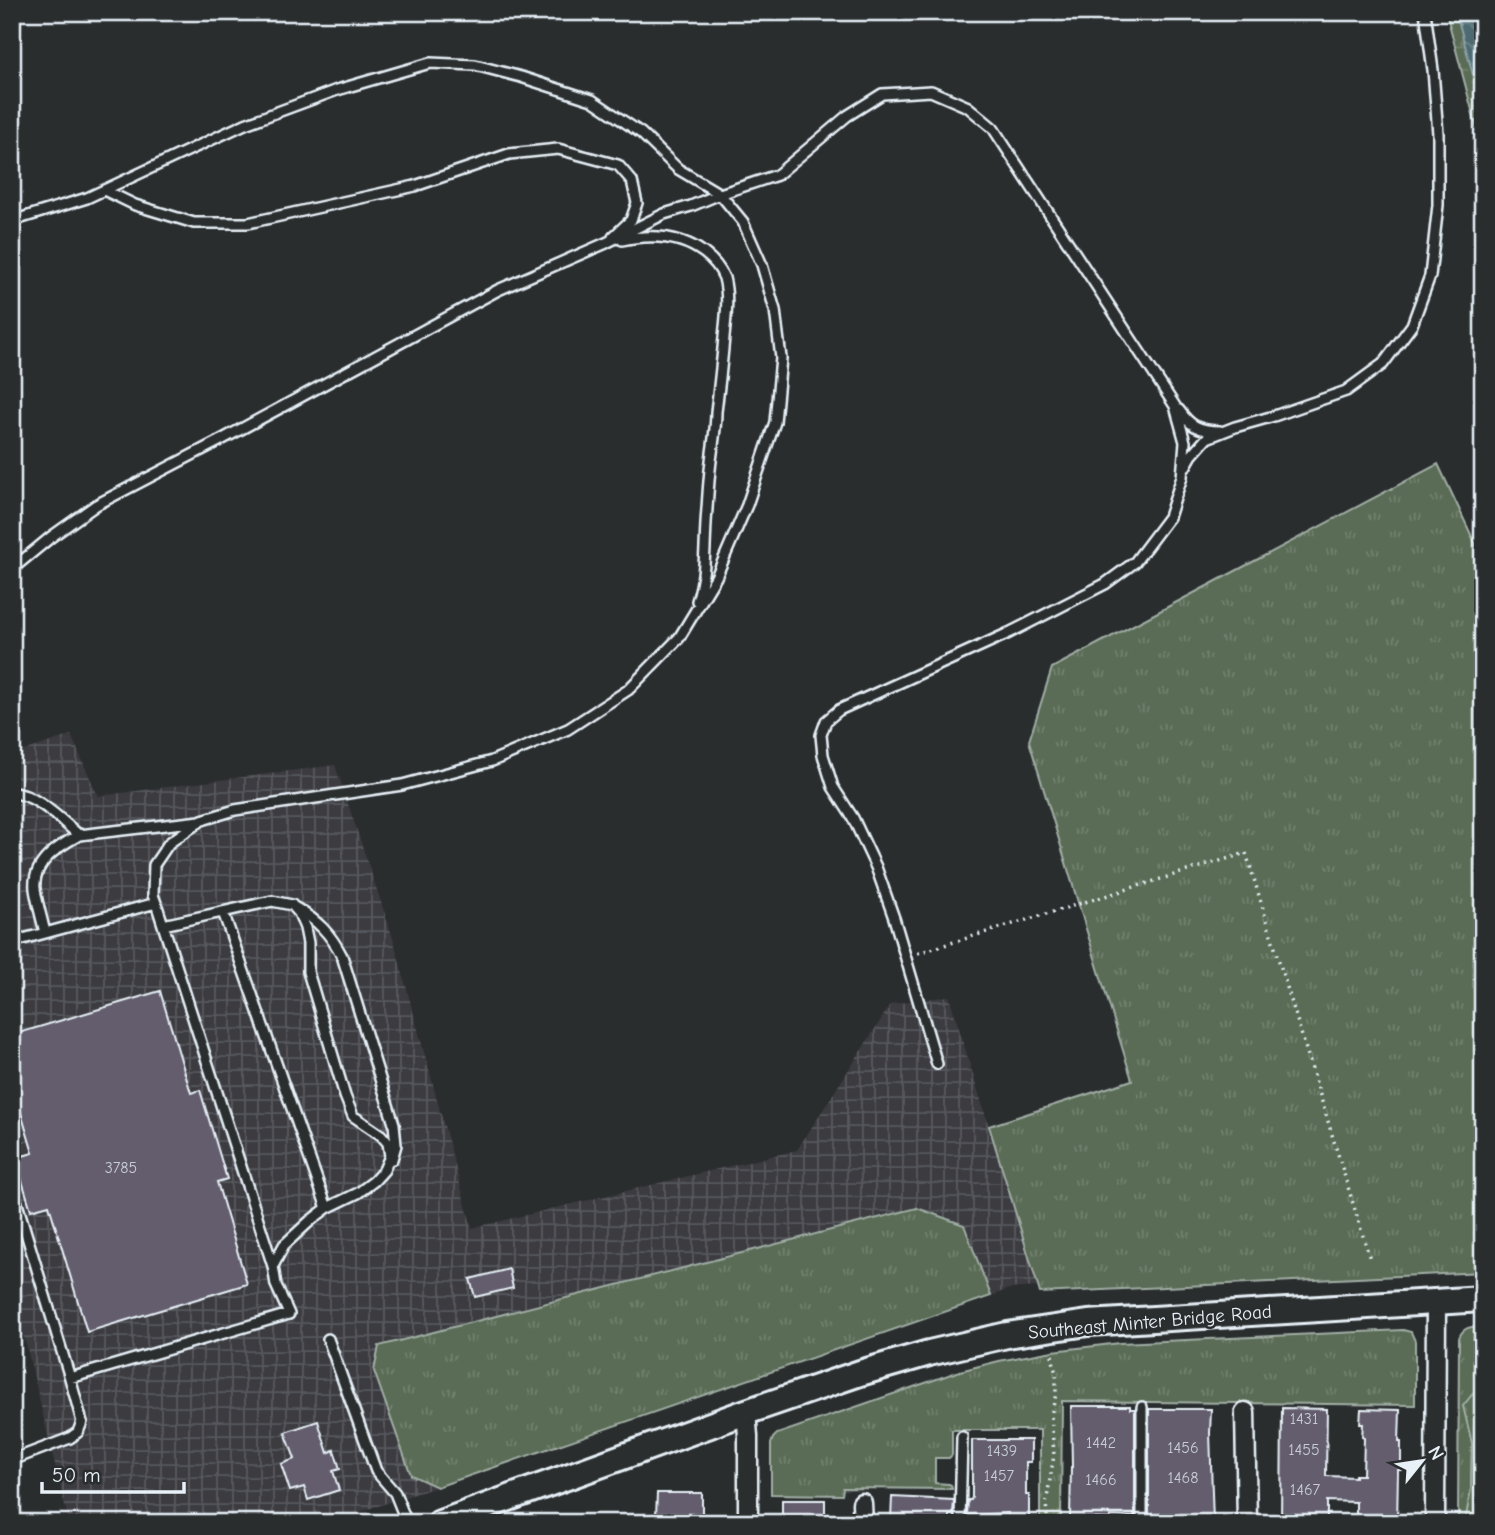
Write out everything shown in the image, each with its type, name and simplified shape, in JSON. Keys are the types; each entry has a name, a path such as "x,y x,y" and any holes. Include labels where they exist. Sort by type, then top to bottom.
{"main road":[{"name":"Southeast Minter Bridge Road","path":"440,1523 746,1412 893,1362 966,1343 1088,1323 1483,1299"}],"street":[{"path":"1435,1523 1436,1301"},
{"path":"746,1412 748,1523"},
{"path":"1245,1412 1247,1523"},
{"path":"862,1503 863,1523"}],"lane":[{"path":"1183,471 1192,455 1207,438 1346,391 1383,364 1412,325 1430,275 1438,205 1438,134 1425,12"},
{"path":"12,221 87,198 245,124 337,90 430,64 475,65 592,100 641,133 678,169 720,194 743,222 762,265 775,310 781,358 775,422 747,505 716,577 679,638 628,690 568,729 492,761 402,785 235,810 202,820 79,835 61,845 40,864 34,886 45,933"},
{"path":"12,569 96,505 498,290 606,243 664,214 777,175 846,116 882,94 931,91 968,107 993,128 1175,406 1189,424 1210,431 1226,430"},
{"path":"104,190 135,205 194,223 248,222 415,186 509,154 558,149 618,165 632,181 637,203 631,220 606,243"},
{"path":"606,243 636,237 666,237 692,244 712,260 723,275 727,299 705,530 705,562 701,591 692,616"},
{"path":"937,1064 894,918 876,867 853,818 833,787 823,755 821,735 826,721 839,710 1009,633 1105,584 1135,562 1169,516 1182,477 1185,442 1175,406"},
{"path":"12,793 20,793 39,803 79,835"},
{"path":"70,1378 289,1314 276,1285 273,1266 153,895 154,865 169,843 202,820"},
{"path":"163,925 272,901 292,905 313,918 334,940 342,956 394,1124 396,1145 393,1157 374,1181 358,1193 327,1208 284,1245 273,1266"},
{"path":"12,942 156,903"},
{"path":"292,905 299,913 305,928 308,972 353,1116 388,1143 390,1156 384,1170"},
{"path":"223,912 327,1208"},
{"path":"12,1187 82,1422 78,1432 70,1438 12,1460"},
{"path":"328,1339 376,1471 395,1493 407,1523"},
{"path":"1142,1408 1142,1523"},
{"path":"961,1523 962,1437"}],"path":[{"path":"906,957 1246,853 1370,1259"},
{"path":"1046,1328 1056,1375 1056,1394 1051,1415 1054,1455 1046,1504 1048,1523"}],"shaded area":[{"path":"71,735 98,796 335,765 393,938 472,1228 797,1150 891,1004 949,996 1038,1287 1009,1289 991,1296 964,1226 917,1208 379,1345 411,1474 437,1487 325,1523 69,1523 12,1296 12,755"}],"green space":[{"path":"1446,12 1483,12 1483,152"},
{"path":"1438,464 1483,556 1483,1272 1040,1293 989,1126 1132,1080 1029,741 1052,668"},
{"path":"917,1208 964,1225 991,1296 437,1487 411,1475 374,1371 379,1346"},
{"path":"1483,1326 1483,1381 1464,1407 1472,1443 1471,1489 1465,1523 1458,1523 1459,1338 1465,1329"},
{"path":"1403,1330 1411,1332 1415,1341 1415,1405 1062,1401 1061,1523 998,1524 969,1520 1040,1519 1040,1430 952,1430 952,1455 949,1458 935,1458 935,1483 949,1484 952,1489 843,1488 842,1495 771,1494 771,1444 777,1434 960,1371 1053,1351 1120,1343"},
{"path":"1483,1381 1483,1523 1465,1523 1471,1489 1472,1443 1463,1406"}],"water":[{"path":"1456,12 1483,12 1483,91 1473,75"}],"building":[{"path":"160,991 191,1093 200,1090 227,1179 217,1182 247,1284 87,1332 49,1205 31,1210 15,1158 33,1153 12,1083 12,1035"},
{"path":"509,1269 513,1288 475,1297 470,1279"},
{"path":"1071,1406 1130,1406 1130,1409 1135,1409 1135,1517 1070,1518"},
{"path":"1282,1408 1327,1409 1326,1476 1355,1477 1363,1475 1364,1438 1363,1424 1360,1424 1361,1409 1400,1410 1401,1470 1398,1470 1397,1523 1360,1523 1356,1521 1356,1502 1327,1501 1327,1523 1281,1523"},
{"path":"1149,1409 1211,1409 1213,1522 1191,1523 1191,1517 1149,1517"},
{"path":"318,1421 328,1453 334,1450 340,1469 333,1471 339,1490 308,1500 304,1487 290,1491 281,1464 295,1459 285,1432"},
{"path":"972,1440 1031,1440 1031,1462 1026,1462 1029,1521 1008,1522 1008,1513 967,1515 968,1500 972,1497"},
{"path":"657,1493 702,1493 702,1515 694,1515 694,1523 663,1523 663,1516 656,1516"},
{"path":"892,1497 954,1500 953,1515 949,1515 949,1520 891,1519"},
{"path":"782,1500 825,1500 825,1522 782,1523"}]}
